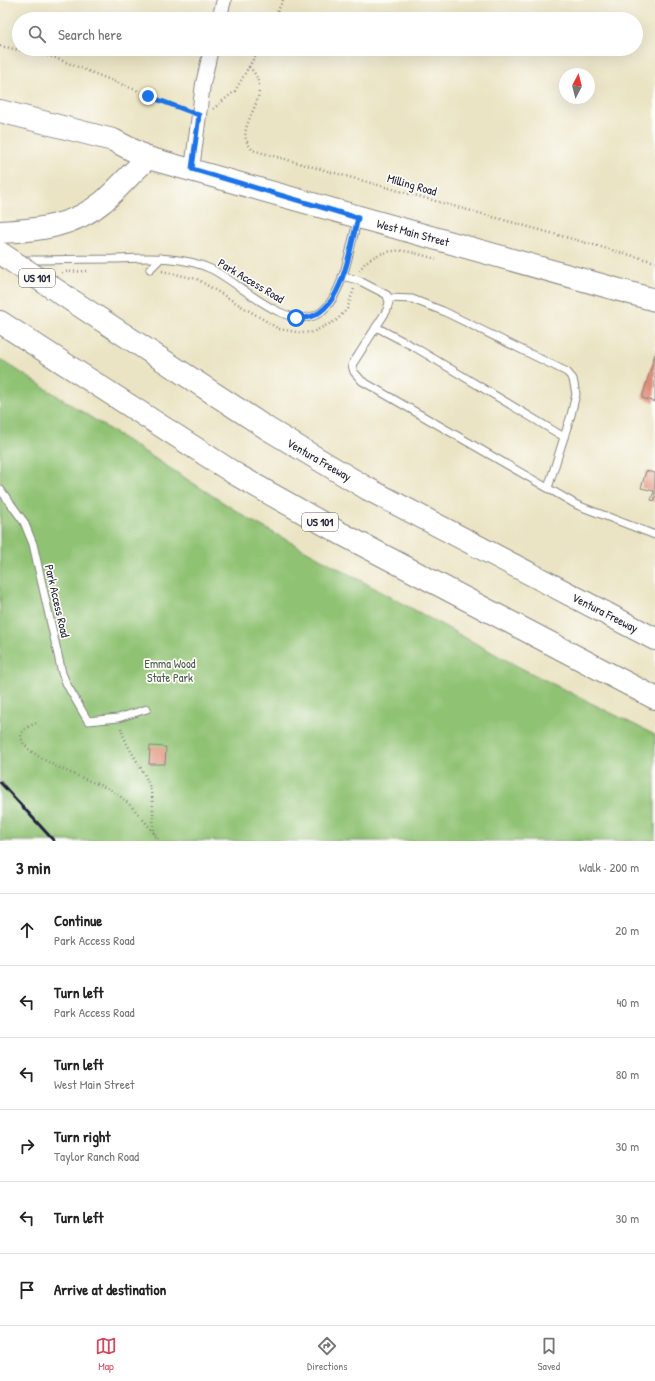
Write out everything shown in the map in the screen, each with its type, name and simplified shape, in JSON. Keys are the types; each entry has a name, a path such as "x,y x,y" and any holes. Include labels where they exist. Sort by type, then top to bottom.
{"main road":[{"name":"West Main Street","path":"0,111 113,140 148,158 192,169 358,218 655,300"},
{"path":"0,232 37,230 70,222 103,202 148,158"},
{"name":"Ventura Freeway","path":"0,253 268,430 368,489 655,640"},
{"name":"US 101","path":"0,322 237,475 354,540 655,698"}],"street":[{"path":"221,12 224,0"},
{"path":"192,169 203,84 209,56"}],"lane":[{"name":"Park Access Road","path":"0,260 161,258 188,261 212,270 286,315 302,318 316,315 334,299 358,218"},
{"path":"150,269 161,258"},
{"path":"342,276 358,280 387,295 390,302 387,310 352,365 354,372 362,381 577,505 655,535"},
{"path":"388,298 412,299 443,311 567,372 573,379 576,394 548,488"},
{"path":"376,327 416,348 564,437"},
{"name":"Park Access Road","path":"0,489 24,522 33,544 62,673 67,685 88,721 118,718"},
{"path":"118,718 147,709"}],"path":[{"path":"277,12 283,0"},
{"path":"0,46 12,48"},
{"path":"48,56 199,115 217,107 235,91 255,56"},
{"name":"Milling Road","path":"249,67 255,72 260,89 247,130 246,141 252,150 655,262"},
{"path":"55,273 95,271"},
{"path":"118,718 125,742 152,793 153,833 156,841"},
{"path":"36,724 24,730 21,735 22,742 35,754 60,769 112,791 134,810 160,841"}],"green space":[{"name":"Emma Wood State Park","path":"0,359 252,521 517,666 655,735 655,841 0,841"}],"building":[{"path":"655,354 655,402 642,398"},
{"path":"646,471 655,473 655,501 651,500 654,491 641,488"},
{"path":"150,746 166,747 165,764 149,764"}],"railway":[{"path":"0,782 54,841"}],"route":[{"path":"148,96 199,115 192,169 358,218 334,299 323,311 316,315 309,318 296,318"}]}
